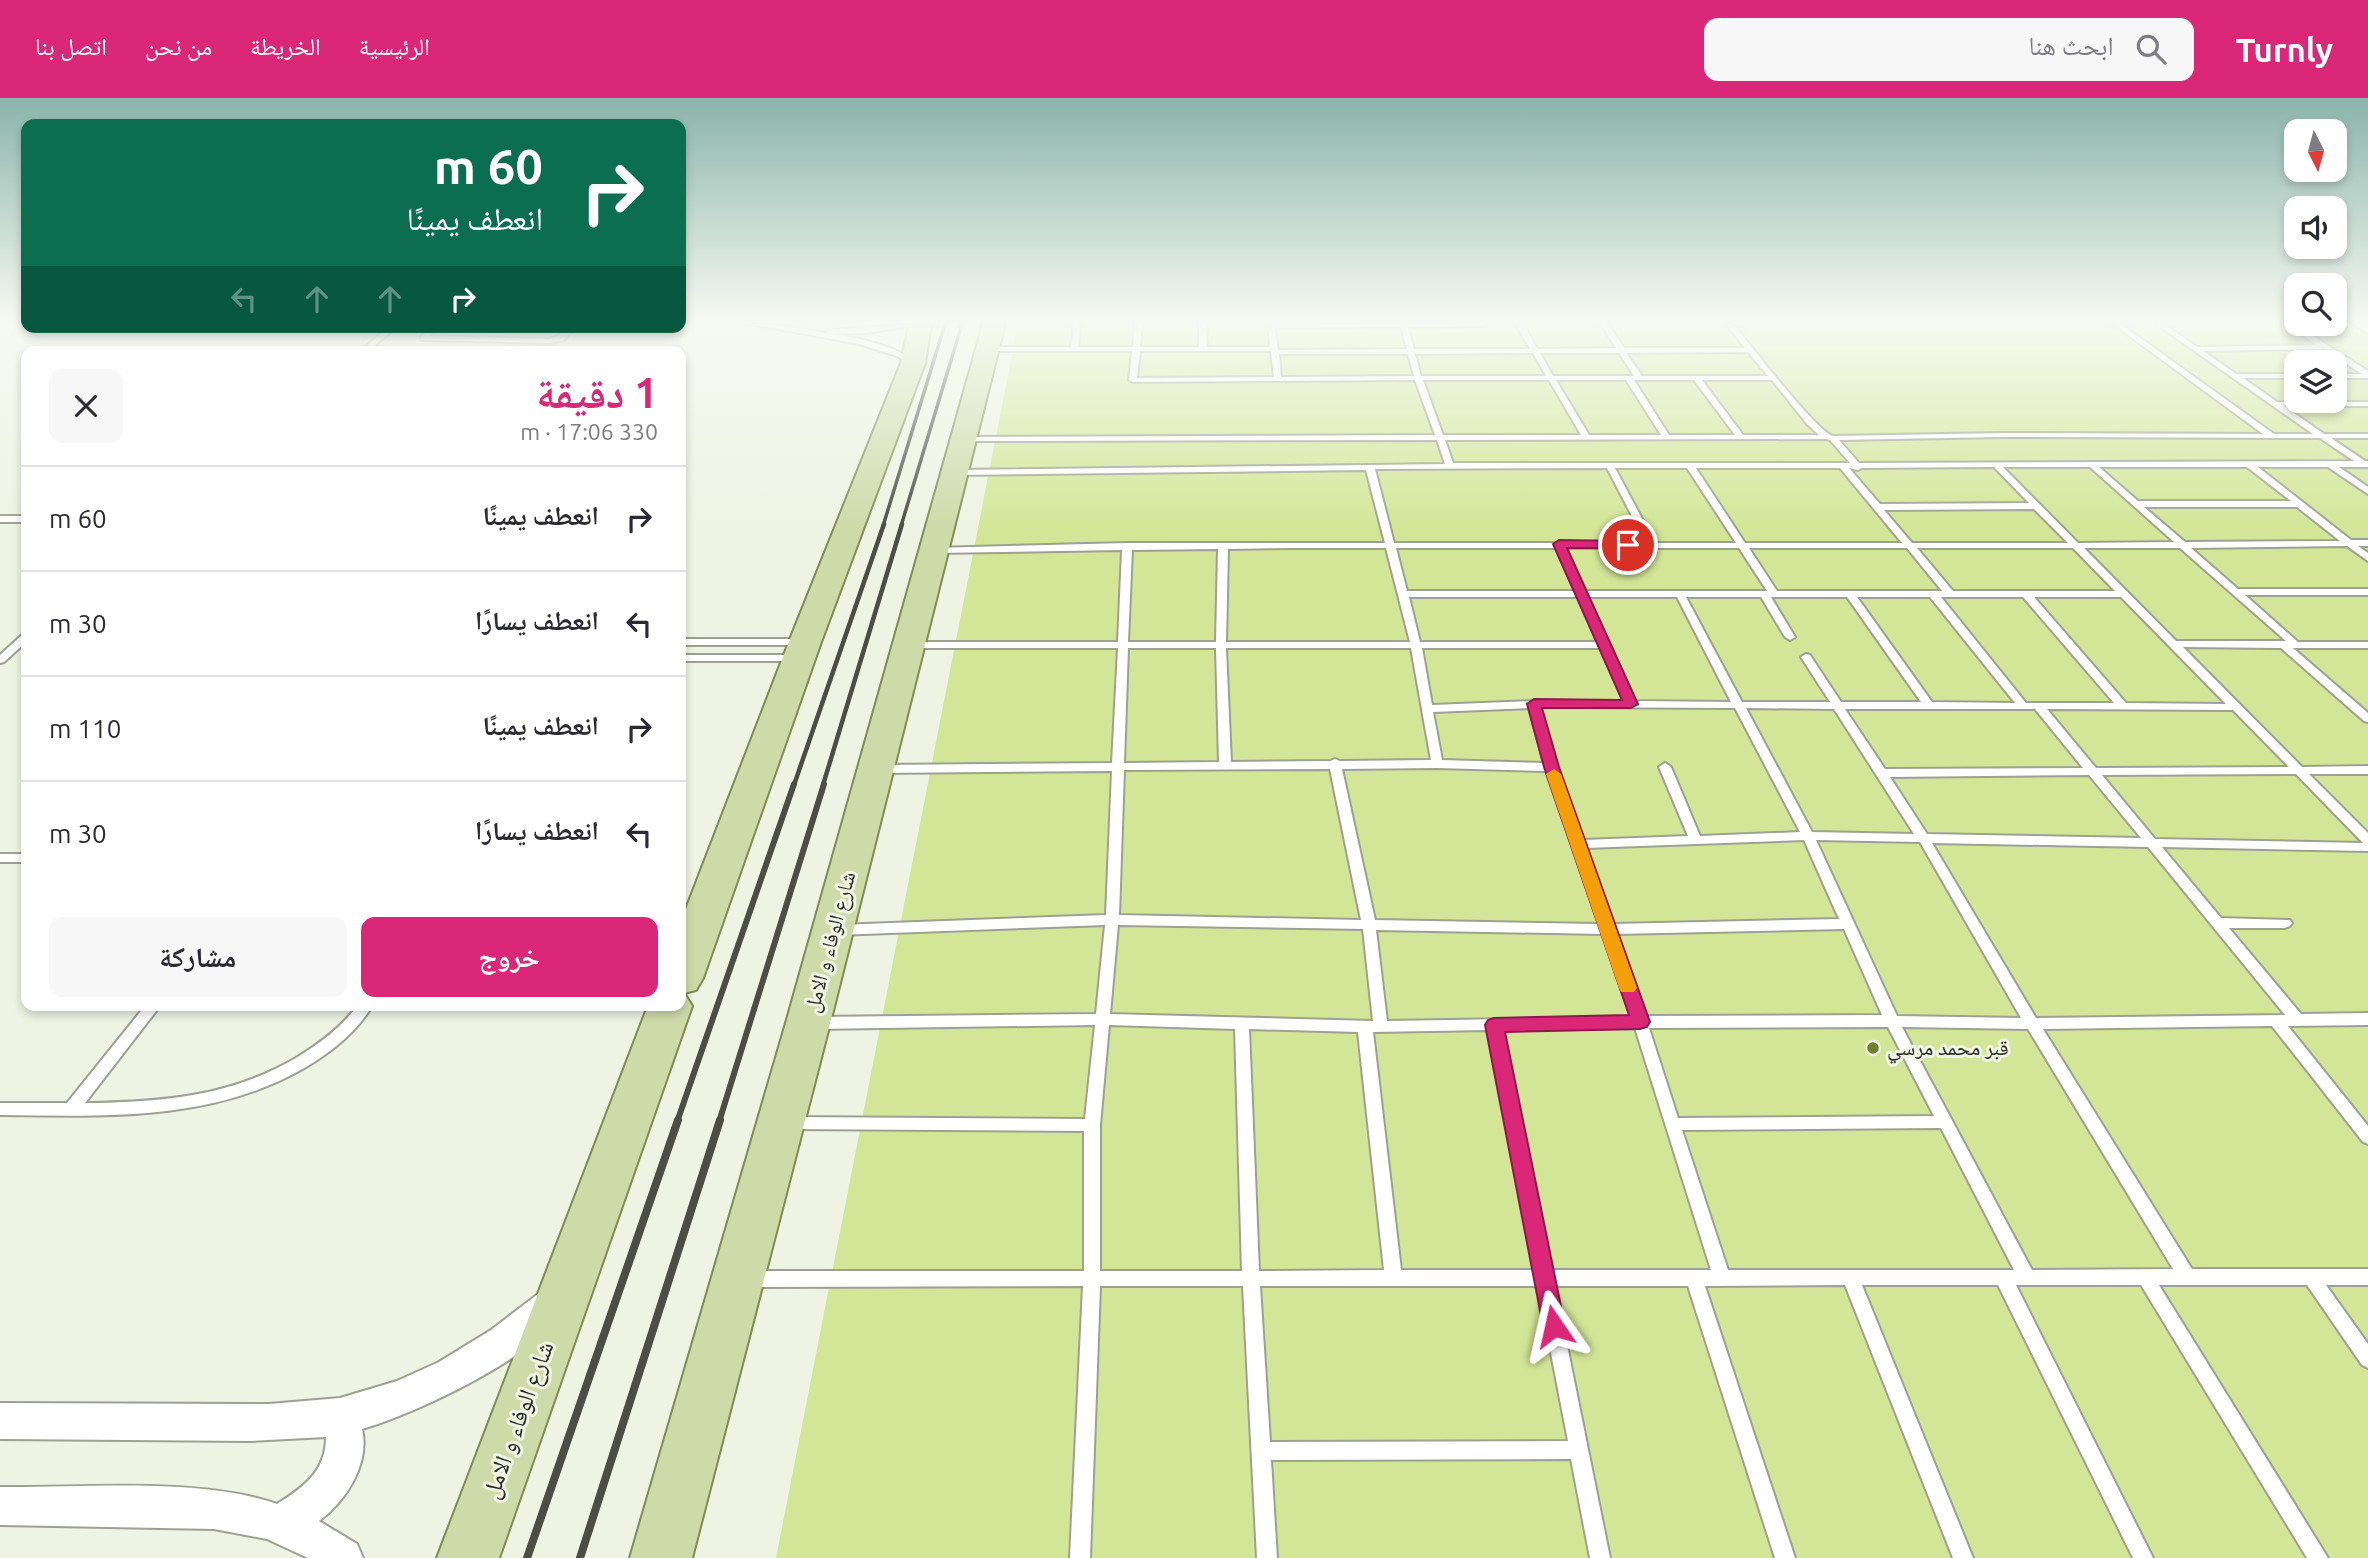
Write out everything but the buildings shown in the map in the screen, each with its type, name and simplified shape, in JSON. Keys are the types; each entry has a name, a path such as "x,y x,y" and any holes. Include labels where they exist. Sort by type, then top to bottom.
{"main road":[{"path":"686,964 802,650 902,392"},
{"name":"شارع الوفاء و الامل","path":"661,1558 781,1123 977,392"},
{"name":"شارع الوفاء و الامل","path":"468,1558 668,1011"}],"street":[{"path":"0,1421 289,1423 340,1416 412,1392 482,1357 524,1328 566,1290"},
{"path":"282,1523 320,1497 343,1463 347,1446 340,1416"},
{"path":"0,1506 239,1511 282,1523 320,1540 343,1558"}],"lane":[{"path":"1423,392 1450,466"},
{"path":"1559,392 1586,437"},
{"path":"1637,392 1666,437"},
{"path":"1706,392 1741,437"},
{"path":"1787,392 1858,467"},
{"path":"2211,392 2272,436"},
{"path":"2259,392 2366,464"},
{"path":"2277,404 2368,404"},
{"path":"960,456 1439,437 2368,436"},
{"path":"960,456 1370,467 2366,464"},
{"path":"2330,464 2368,491"},
{"path":"2250,465 2368,558"},
{"path":"1610,466 1652,545"},
{"path":"1690,466 1745,547 1790,637"},
{"path":"1997,466 2368,840"},
{"path":"2093,466 2238,592 2368,719"},
{"path":"1370,467 1416,645 1437,764"},
{"path":"1844,467 1950,594"},
{"path":"2137,504 2299,504"},
{"path":"1877,507 2038,506"},
{"path":"0,519 21,519"},
{"path":"935,550 1127,546 1313,548 1559,544 1745,547 2368,543"},
{"path":"1559,544 1631,704"},
{"path":"1080,1558 1092,1279 1092,1125 1112,920 1127,546"},
{"path":"1223,546 1221,645 1226,766"},
{"path":"2238,592 2368,593"},
{"path":"1403,594 2124,594"},
{"path":"1680,594 1808,836 1892,1021 2027,1277"},
{"path":"1850,594 1927,705"},
{"path":"1933,594 2024,707"},
{"path":"2026,594 2123,707"},
{"path":"0,660 21,641"},
{"path":"686,642 802,650"},
{"path":"2174,644 2368,645"},
{"path":"909,645 1606,645"},
{"path":"686,658 802,650"},
{"path":"1806,657 1924,839 2032,1024 2187,1277"},
{"path":"1427,709 1534,704 1836,703 2024,707 2236,707"},
{"path":"1534,704 1551,767 1640,1022 1722,1278"},
{"path":"2038,706 2297,1019"},
{"path":"876,769 1335,763 1551,767"},
{"path":"1335,763 1369,925 1373,1027 1393,1278"},
{"path":"1665,767 1696,839"},
{"path":"1881,773 2368,769"},
{"path":"1578,844 1808,836 2368,847"},
{"path":"0,858 21,858"},
{"path":"833,930 1112,920 1606,929 1848,924"},
{"path":"2218,923 2285,923"},
{"path":"72,1108 149,1011"},
{"path":"0,1109 178,1107 231,1095 257,1086 307,1059 347,1027 361,1011"},
{"path":"808,1023 1104,1019 1373,1027 1640,1022 1892,1021 2032,1024 2368,1019"},
{"path":"2275,1020 2368,1137"},
{"path":"1242,1024 1251,1278 1267,1558"},
{"path":"1494,1025 1600,1558"},
{"path":"1673,1124 1945,1122"},
{"path":"781,1123 1092,1125"},
{"path":"2003,1277 2143,1558"},
{"path":"2145,1277 2318,1558"},
{"path":"2311,1277 2368,1359"},
{"path":"738,1279 2368,1277"},
{"path":"1694,1278 1785,1558"},
{"path":"1851,1278 1964,1558"},
{"path":"1262,1451 1578,1450"}],"green space":[{"path":"1005,392 2284,392 2284,413 2347,413 2347,392 2368,392 2368,1558 776,1558"}],"railway":[{"path":"883,526 924,392"},
{"path":"901,526 941,392"},
{"path":"794,785 884,524"},
{"path":"823,785 902,524"},
{"path":"677,1122 794,784"},
{"path":"719,1122 824,784"},
{"path":"527,1558 678,1120"},
{"path":"580,1558 720,1120"}],"slow traffic":[{"path":"1554,774 1628,988"}],"place":[{"name":"قبر محمد مرسي","path":"1873,1048"}],"route":[{"path":"1554,1326 1494,1025 1640,1022 1551,767 1534,704 1631,704 1559,544 1628,545"}]}
